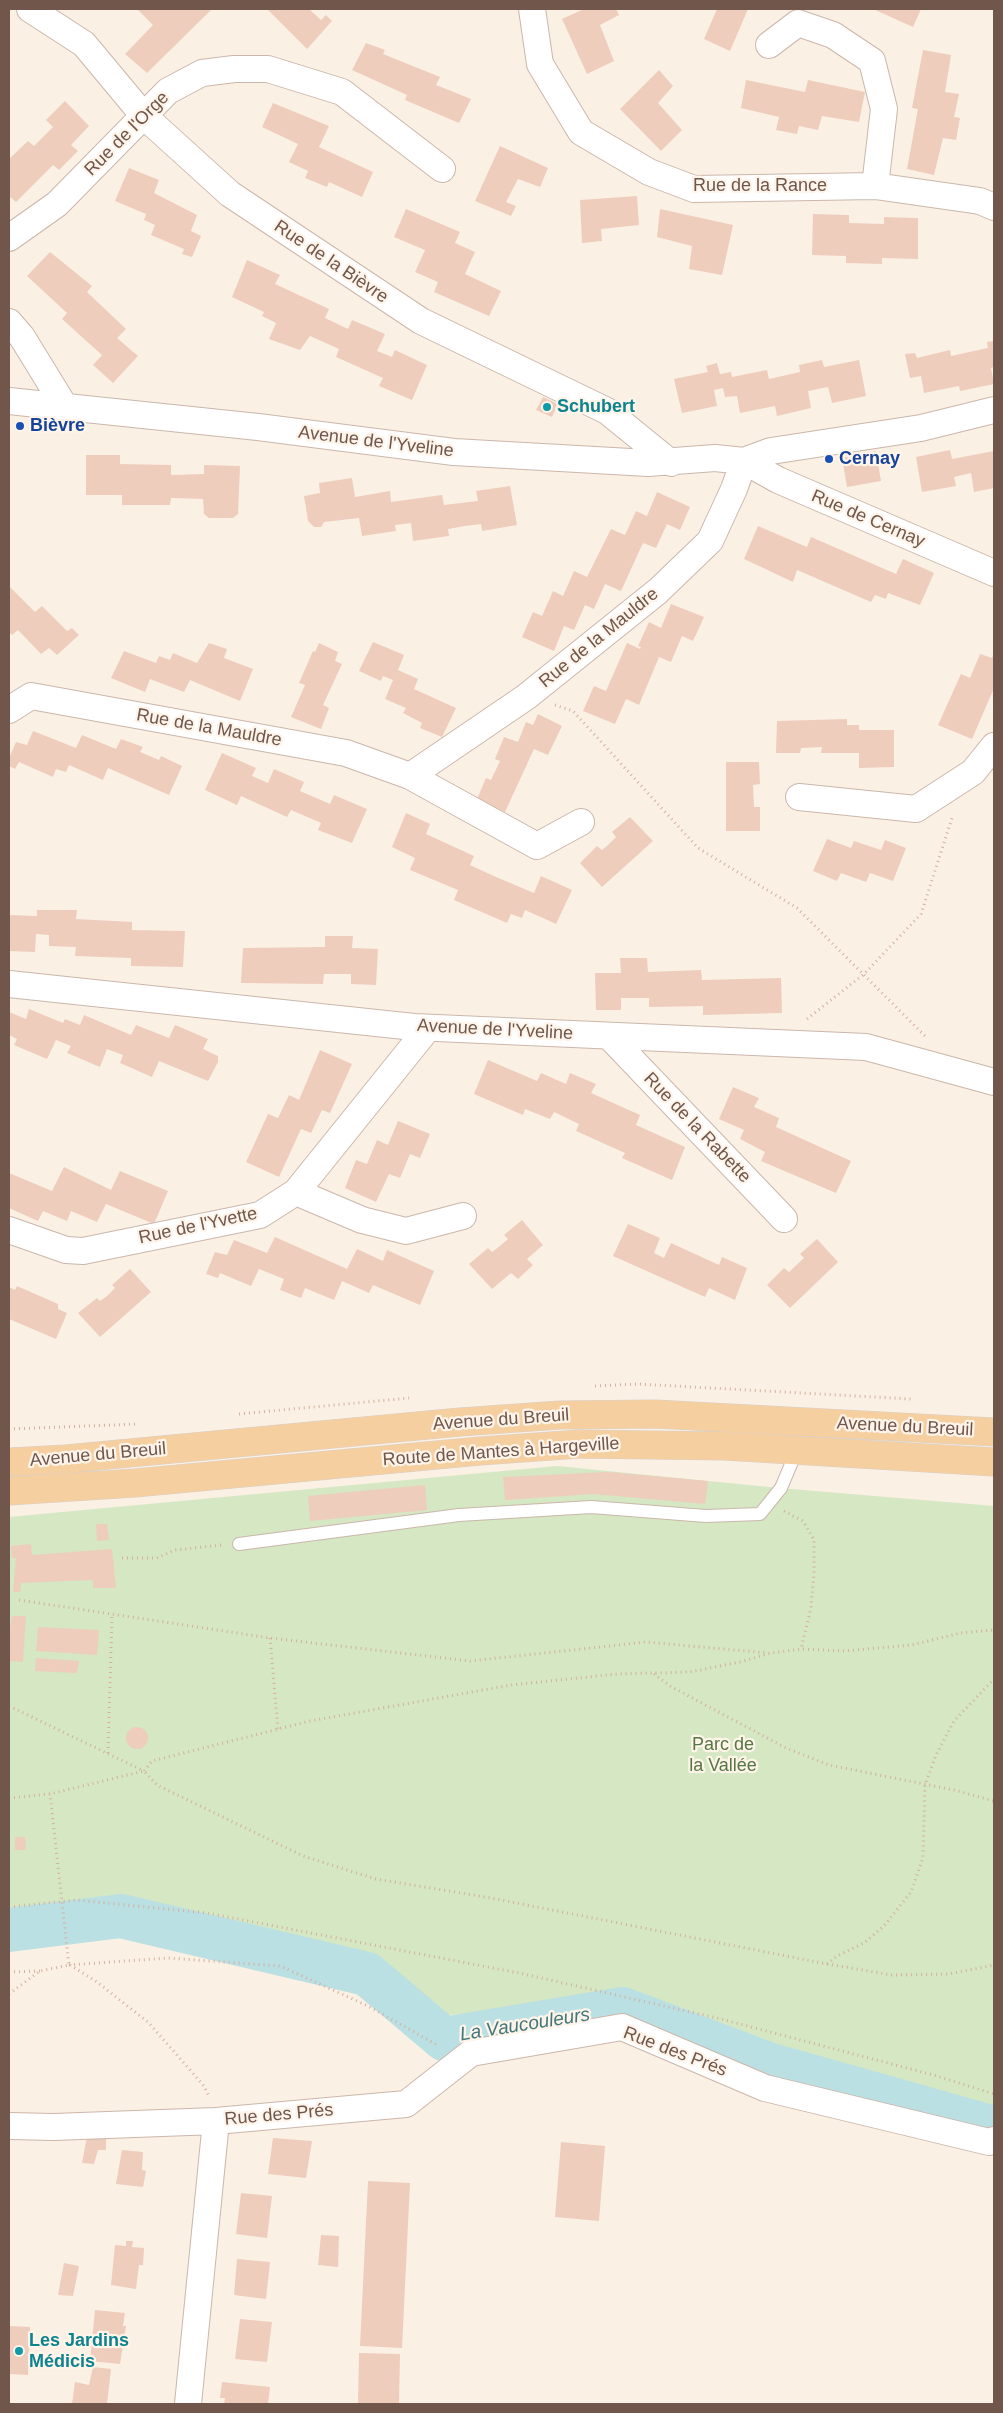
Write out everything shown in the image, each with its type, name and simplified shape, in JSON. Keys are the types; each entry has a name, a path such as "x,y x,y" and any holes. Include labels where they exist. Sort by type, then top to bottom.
{"main road":[{"name":"Avenue du Breuil","path":"9,1462 126,1454 460,1422 560,1415 665,1414 994,1432"},
{"name":"Route de Mantes à Hargeville","path":"9,1491 135,1483 530,1447 679,1445 994,1462"}],"street":[{"name":"Rue de la Bièvre","path":"30,9 84,44 144,116 230,194 421,321 607,411 671,462"},
{"name":"Rue de la Rance","path":"532,9 540,64 581,132 649,172 694,189 875,186 980,201 994,207"},
{"path":"769,45 798,23 833,35 872,60 884,109 875,186"},
{"name":"Rue de l'Orge","path":"9,238 57,204 168,90 202,73 234,69 268,69 342,92 442,169"},
{"path":"9,322 22,337 64,407"},
{"name":"Avenue de l'Yveline","path":"9,401 258,427 454,452 671,462 715,458 744,461"},
{"path":"744,461 771,452 921,428 994,410"},
{"name":"Rue de Cernay","path":"744,461 778,480 994,573"},
{"name":"Rue de la Mauldre","path":"410,776 526,697 658,591 710,541 734,489 744,461"},
{"name":"Rue de la Mauldre","path":"9,710 20,691 346,753 410,776 537,846 581,822"},
{"path":"799,797 916,809 973,772 994,746"},
{"name":"Avenue de l'Yveline","path":"9,984 428,1028 866,1047 989,1082"},
{"name":"Rue de l'Yvette","path":"9,1230 66,1250 83,1251 260,1215 296,1192 428,1028"},
{"name":"Rue de la Rabette","path":"609,1036 784,1220"},
{"path":"296,1192 362,1220 406,1231 463,1216"},
{"name":"Rue des Prés","path":"9,2126 54,2127 216,2121 406,2104 471,2053 622,2028 765,2088 992,2141"},
{"name":"Rue des Prés","path":"188,2404 216,2121"}],"lane":[{"path":"239,1544 459,1515 553,1509 591,1507 706,1516 760,1514 781,1488 797,1450"}],"path":[{"path":"572,710 698,848 797,908 926,1037"},
{"path":"778,1043 864,974 920,914 955,806 954,785"},
{"path":"760,1514 780,1510 803,1521 814,1540 814,1573 810,1608 801,1649"},
{"path":"122,1558 157,1558 175,1550 239,1544"},
{"path":"19,1600 270,1638 470,1661 646,1642 771,1653"},
{"path":"108,1753 112,1614"},
{"path":"9,1798 50,1794 144,1770 152,1761 278,1730 358,1712 511,1685 617,1674 690,1672 740,1662 771,1653 801,1649 842,1651 912,1645 960,1633 994,1630"},
{"path":"270,1638 278,1730"},
{"path":"652,1674 670,1686 786,1748 829,1765 994,1801"},
{"path":"826,1964 837,1956 864,1943 884,1926 912,1892 922,1858 925,1785 936,1755 954,1720 994,1679"},
{"path":"9,1706 144,1770 157,1785 303,1856 376,1879 491,1898 826,1964 892,1975 949,1974 994,1966"},
{"path":"50,1794 69,1965"},
{"path":"9,1907 62,1903 76,1900 206,1914 524,1974 730,2022 936,2076 994,2094"},
{"path":"9,1972 40,1971 69,1965 168,1958 280,1966 368,2006 442,2048 471,2053"},
{"path":"69,1965 96,1982 149,2023 204,2086 215,2107 216,2121"},
{"path":"9,1994 40,1971"}],"green space":[{"name":"Parc de la Vallée","path":"557,1466 779,1488 994,1506 994,2117 665,2020 598,2005 435,2016 360,1960 172,1925 9,1947 9,1517"}],"building":[{"path":"137,9 212,9 147,73 125,54 153,25"},
{"path":"267,9 309,9 321,20 326,15 332,21 307,49"},
{"path":"584,9 616,9 619,15 600,25 614,61 587,74 562,19"},
{"path":"717,9 748,9 730,51 704,39"},
{"path":"873,9 921,9 913,27"},
{"path":"366,43 385,50 383,54 440,77 436,85 471,99 459,123 405,100 407,95 352,70"},
{"path":"923,50 951,55 945,92 959,94 954,117 960,118 956,140 943,138 934,175 907,169 918,109 912,108"},
{"path":"659,70 673,86 658,103 682,130 661,151 620,109"},
{"path":"746,80 805,92 808,80 865,92 859,122 822,116 818,130 799,126 797,134 776,130 779,117 741,108"},
{"path":"65,101 89,126 71,145 78,151 59,170 53,165 16,202 9,196 9,159 28,141 34,146 53,127 46,120"},
{"path":"273,103 329,126 319,147 373,172 362,197 329,182 327,187 305,178 308,171 289,162 298,144 262,127"},
{"path":"500,146 548,168 540,187 518,179 506,202 516,206 511,216 475,201"},
{"path":"129,168 159,180 154,193 197,215 191,231 201,236 192,257 182,254 184,249 151,235 155,225 144,220 146,214 115,201"},
{"path":"637,196 639,225 601,229 602,241 582,243 580,200"},
{"path":"406,209 460,232 455,243 475,252 465,274 501,291 489,316 434,292 438,282 415,272 425,250 394,237"},
{"path":"660,209 733,225 722,275 689,269 692,246 657,237"},
{"path":"813,214 849,215 849,223 884,224 884,217 918,218 918,259 882,258 882,264 846,263 846,256 812,255"},
{"path":"50,252 92,286 87,292 126,329 117,338 138,356 113,383 93,365 102,355 62,319 67,313 27,276"},
{"path":"247,260 280,275 275,284 329,309 325,318 348,329 352,320 385,334 377,351 392,357 395,350 427,365 412,400 379,386 383,378 336,357 339,349 310,336 300,350 269,339 276,323 262,316 264,312 232,297"},
{"path":"994,341 994,367 991,368 994,384 960,391 959,386 924,393 921,376 910,378 905,354 915,353 917,358 950,350 951,356 988,348 987,342"},
{"path":"822,360 824,367 859,360 866,396 832,403 828,387 808,391 811,408 777,416 775,406 740,413 737,396 725,397 723,388 714,390 717,406 682,413 674,379 708,372 706,366 717,363 720,374 731,372 732,377 767,370 769,379 800,372 799,365"},
{"name":"Schubert","path":"543,397 558,404 552,417 536,410"},
{"path":"950,450 952,459 994,451 994,488 974,492 971,473 954,477 956,486 922,492 916,457"},
{"path":"876,451 881,481 847,487 842,458"},
{"path":"86,455 120,455 120,464 171,465 171,475 204,474 204,465 240,466 238,514 233,518 209,518 204,514 203,499 171,498 170,505 122,505 122,495 86,495"},
{"path":"352,478 355,497 390,491 391,502 442,495 444,505 478,501 476,491 510,486 517,525 482,531 481,524 465,526 448,529 449,536 413,541 411,523 395,525 396,531 362,536 359,518 324,522 321,527 314,527 308,521 304,496 320,493 319,483"},
{"path":"657,492 690,507 680,530 667,524 656,548 643,543 621,591 605,584 594,609 585,605 574,630 564,626 554,651 522,637 533,612 542,616 553,591 563,596 574,571 587,577 611,529 625,535 636,511 647,516"},
{"path":"758,526 807,547 811,537 896,574 903,559 934,573 920,605 888,593 886,599 875,595 871,602 797,570 793,582 744,559"},
{"path":"9,586 35,612 42,606 67,631 72,628 79,635 57,655 49,648 41,654 18,630 12,635 9,632"},
{"path":"671,604 704,617 693,641 682,636 671,662 659,657 639,705 626,699 615,724 583,711 594,686 606,691 627,643 640,649 641,647 638,646 649,622 661,628"},
{"path":"373,642 404,655 398,670 418,679 414,689 456,708 442,737 420,728 422,723 403,713 406,708 385,699 393,680 383,676 381,681 359,671"},
{"path":"209,643 227,649 224,658 253,669 240,701 190,680 184,692 150,679 145,692 111,678 124,651 156,663 159,656 170,660 173,653 197,663"},
{"path":"319,643 338,652 335,661 342,664 323,705 329,708 321,729 291,717 305,685 299,683 313,651 315,652"},
{"path":"994,653 994,688 972,739 938,725 961,674 970,678 980,654 992,658"},
{"path":"538,714 562,726 548,755 534,749 505,812 477,799 486,778 491,780 500,761 495,759 504,737 518,742 526,722 533,725"},
{"path":"847,719 847,725 859,725 859,730 894,730 894,767 859,768 859,753 821,753 822,747 801,748 800,753 776,753 777,721"},
{"path":"33,731 76,748 82,735 116,749 121,739 143,747 140,752 159,760 161,756 182,766 169,795 108,768 103,780 69,765 66,772 56,769 53,777 19,762 15,769 9,766 9,758 16,742 27,745"},
{"path":"222,753 256,768 252,776 268,783 274,769 304,782 300,791 330,804 334,795 367,809 352,843 318,830 321,823 291,810 287,817 241,796 237,805 205,790"},
{"path":"726,762 759,762 760,784 753,785 754,807 760,807 760,831 726,831"},
{"path":"406,813 430,824 426,834 474,856 470,865 534,893 541,876 572,890 556,924 525,910 522,918 511,914 507,923 454,900 458,890 410,870 415,858 392,847"},
{"path":"630,817 653,841 602,887 580,863 597,846 602,850 608,845 616,837 612,832"},
{"path":"827,839 851,848 854,841 881,850 885,840 906,848 893,881 870,873 866,882 841,873 837,881 813,871"},
{"path":"37,910 77,910 76,919 132,922 132,930 185,931 183,967 131,966 131,958 75,956 76,947 49,946 49,935 36,934 35,952 9,951 9,915 37,916"},
{"path":"325,936 353,936 352,948 378,949 376,985 351,984 351,974 324,974 323,984 241,983 243,948 325,947"},
{"path":"620,958 647,958 648,972 701,970 702,980 781,978 782,1013 703,1015 703,1006 649,1007 649,998 621,998 621,1010 596,1010 595,973 621,973"},
{"path":"29,1009 63,1023 65,1019 80,1025 84,1015 131,1035 136,1025 169,1038 175,1025 208,1039 203,1049 218,1056 218,1062 208,1081 159,1061 152,1077 120,1063 123,1055 107,1049 100,1067 67,1053 71,1046 56,1040 47,1059 14,1045 17,1039 9,1035 9,1012 26,1019"},
{"path":"320,1050 352,1064 330,1113 322,1110 311,1133 301,1129 279,1177 246,1162 268,1114 278,1118 289,1095 299,1100"},
{"path":"488,1060 537,1081 541,1073 566,1084 570,1073 596,1084 591,1093 640,1115 636,1125 685,1147 672,1180 622,1158 625,1153 576,1131 579,1124 554,1112 550,1119 525,1109 523,1115 474,1094"},
{"path":"733,1087 759,1098 754,1107 779,1118 776,1127 851,1161 836,1193 761,1161 765,1152 740,1139 744,1130 719,1119"},
{"path":"398,1121 430,1134 420,1158 410,1154 400,1178 389,1174 376,1202 345,1188 356,1160 367,1164 377,1140 388,1145"},
{"path":"64,1167 111,1190 120,1171 168,1191 154,1224 106,1204 97,1222 71,1211 67,1221 43,1211 38,1221 9,1208 9,1173 52,1191"},
{"path":"522,1220 543,1245 527,1259 533,1265 518,1279 511,1273 492,1289 469,1264 488,1248 492,1252 500,1246 508,1239 504,1235"},
{"path":"628,1224 660,1238 654,1253 664,1258 671,1243 719,1265 722,1257 747,1268 735,1300 709,1288 705,1297 613,1256"},
{"path":"275,1237 347,1269 357,1249 383,1261 387,1250 434,1271 420,1305 373,1285 369,1293 342,1281 334,1300 305,1288 301,1298 280,1290 284,1279 259,1269 251,1286 220,1273 218,1278 206,1274 215,1252 227,1255 234,1240 267,1253"},
{"path":"817,1239 838,1262 790,1308 767,1285 784,1268 789,1272 804,1258 800,1254"},
{"path":"130,1269 151,1292 100,1337 78,1313 97,1298 100,1301 107,1296 115,1288 112,1285"},
{"path":"17,1286 58,1304 58,1309 67,1313 56,1339 9,1319 9,1287 15,1290"},
{"path":"609,1472 708,1481 705,1504 593,1494 505,1500 503,1477"},
{"path":"425,1485 427,1510 310,1521 308,1496"},
{"path":"96,1524 107,1524 109,1540 97,1541"},
{"path":"31,1544 32,1555 112,1549 116,1588 93,1588 93,1580 21,1583 20,1592 13,1592 16,1558 12,1558 11,1546"},
{"path":"12,1616 26,1616 23,1662 9,1661 9,1634"},
{"path":"38,1627 99,1630 97,1655 36,1651"},
{"path":"36,1658 79,1661 77,1673 35,1671"},
{"path":"137,1727 145,1730 148,1738 145,1746 137,1749 129,1746 126,1738 129,1730"},
{"path":"15,1837 25,1837 26,1850 15,1850"},
{"path":"106,2130 106,2150 98,2150 94,2164 82,2163 88,2131"},
{"path":"273,2138 312,2141 306,2178 268,2174"},
{"path":"561,2142 605,2146 599,2221 555,2217"},
{"path":"122,2150 143,2152 142,2170 146,2171 143,2187 116,2184"},
{"path":"368,2181 410,2183 402,2348 360,2346"},
{"path":"241,2193 272,2196 267,2238 236,2234"},
{"path":"321,2235 339,2236 338,2267 318,2265"},
{"path":"126,2241 133,2241 132,2247 144,2248 143,2265 139,2265 136,2289 111,2285 115,2245 126,2246"},
{"path":"237,2259 270,2262 266,2299 234,2295"},
{"path":"64,2263 79,2266 73,2296 58,2295"},
{"path":"95,2310 125,2313 123,2326 126,2326 120,2364 90,2361"},
{"path":"240,2319 272,2322 267,2362 235,2359"},
{"name":"Les Jardins Médicis","path":"9,2326 30,2327 28,2375 9,2374"},
{"path":"359,2353 400,2354 399,2404 358,2403"},
{"path":"93,2367 111,2369 107,2404 72,2404 75,2382 89,2385"},
{"path":"222,2382 270,2387 268,2404 224,2404 225,2398 220,2398"}],"waterway":[{"name":"La Vaucouleurs","path":"9,1930 121,1916 367,1974 444,2039 623,2009 771,2065 994,2128"}],"place":[{"name":"Schubert","path":"547,407"},
{"name":"Bièvre","path":"20,426"},
{"name":"Cernay","path":"829,459"},
{"name":"Les Jardins Médicis","path":"19,2351"}]}
